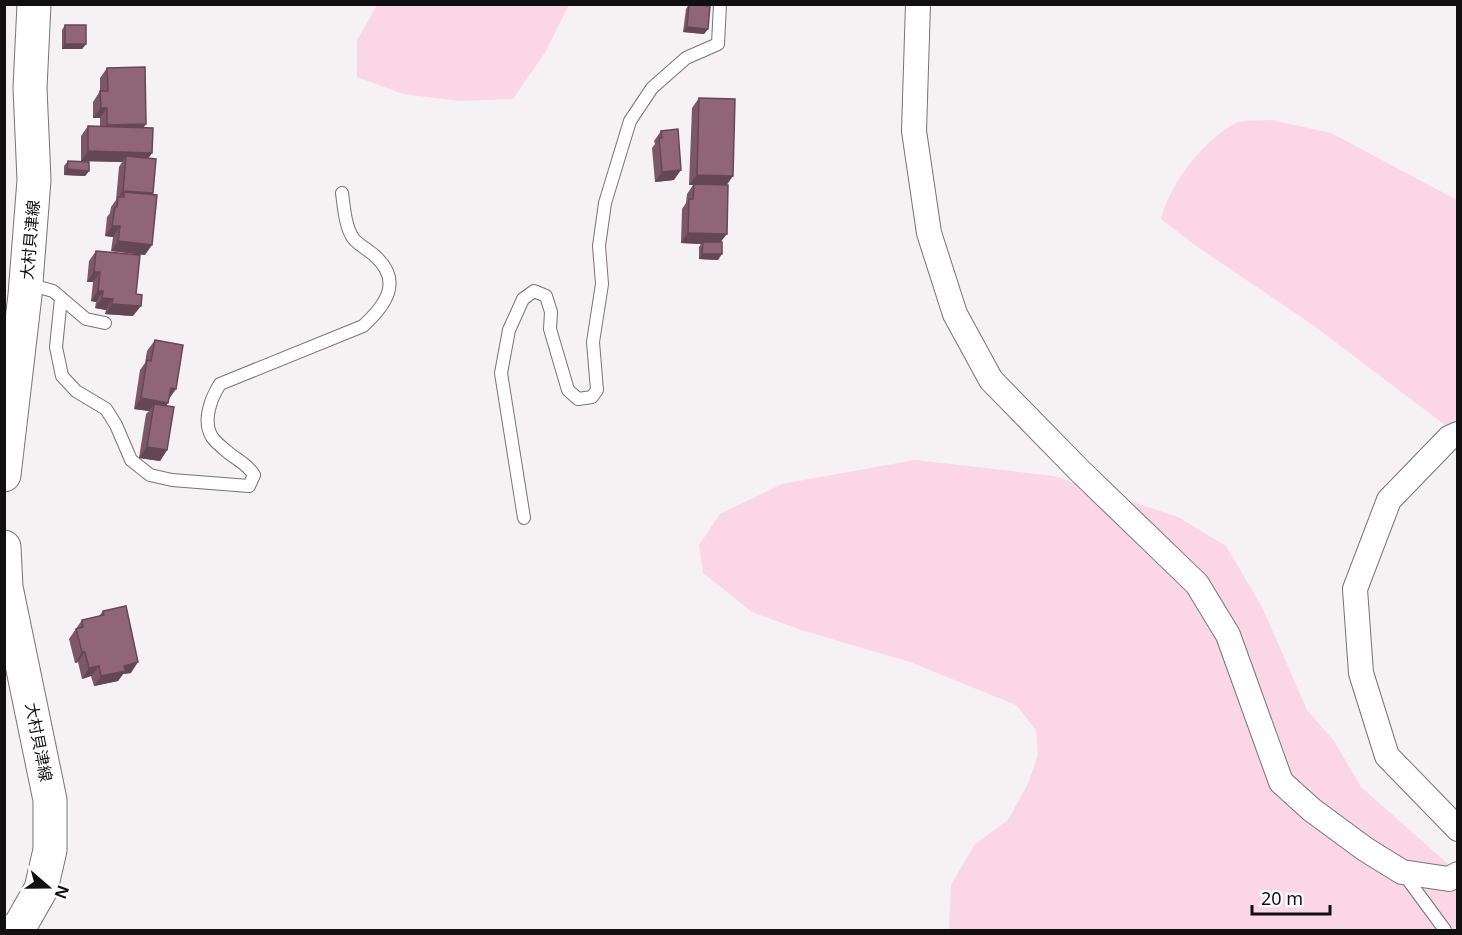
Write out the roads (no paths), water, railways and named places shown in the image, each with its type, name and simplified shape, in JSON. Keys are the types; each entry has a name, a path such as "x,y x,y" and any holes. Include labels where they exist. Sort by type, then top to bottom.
{"main road":[{"name":"大村貝津線","path":"4,475 26,284 34,180 30,88 34,4"},
{"name":"大村貝津線","path":"4,547 5,587 50,800 50,850 41,889 20,926 14,930"}],"street":[{"path":"918,4 914,131 929,233 955,314 991,380 1080,471 1197,584 1228,635 1281,782 1312,810 1365,849 1402,872 1449,879 1458,874"},
{"path":"1458,434 1449,438 1389,500 1355,589 1361,673 1387,756 1458,829"}],"lane":[{"path":"524,518 501,373 509,330 524,299 534,291 546,296 551,312 550,329 568,390 578,399 592,397 597,390 593,342 602,284 599,246 605,203 630,121 652,88 686,58 718,44 720,4"},
{"path":"61,298 56,347 62,376 76,391 106,409 116,425 131,460 150,475 172,480 249,486 254,475 248,465 230,454 212,437 208,420 212,397 220,384 234,376 363,326 375,315 387,295 391,281 386,267 354,239 346,221 342,193"},
{"path":"26,284 53,291 86,319 105,323"},
{"path":"1402,872 1445,930"}]}
